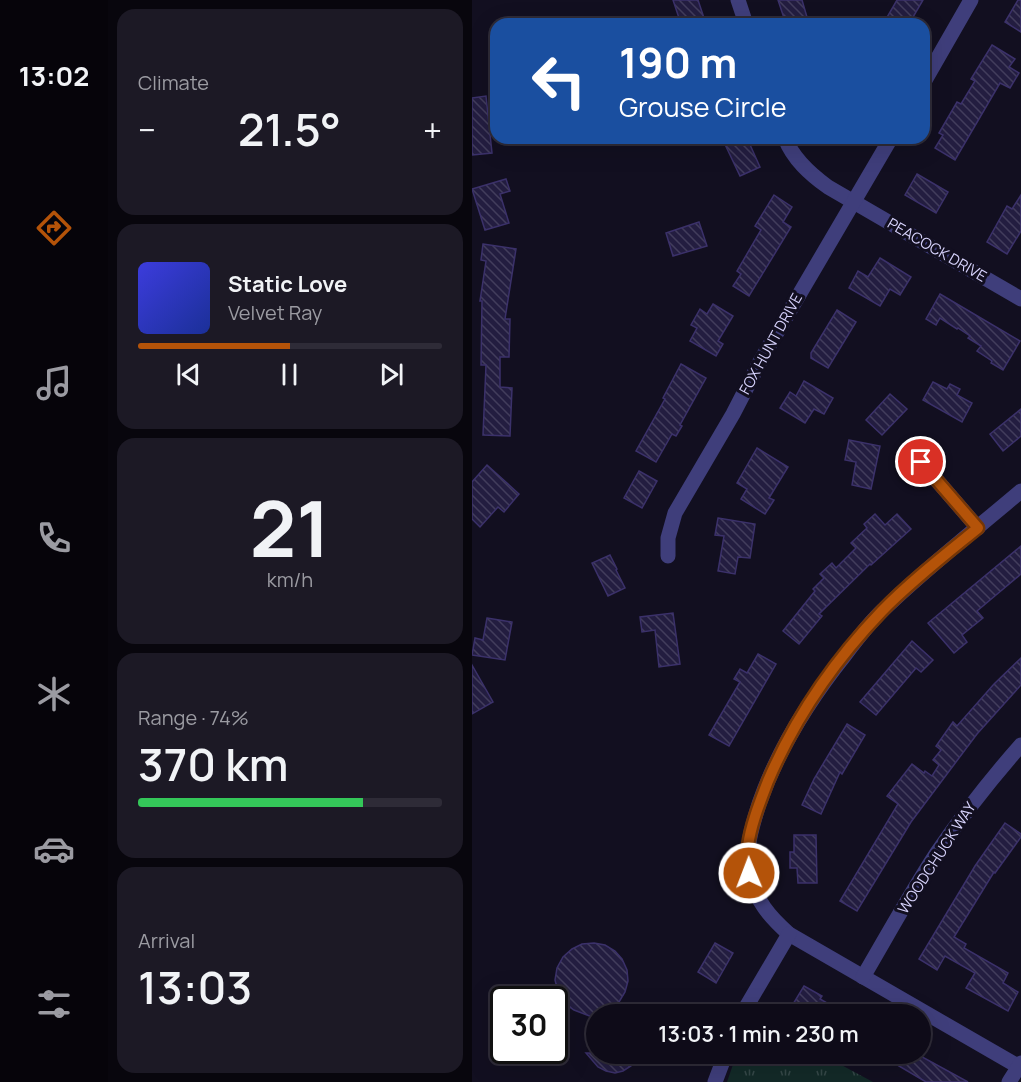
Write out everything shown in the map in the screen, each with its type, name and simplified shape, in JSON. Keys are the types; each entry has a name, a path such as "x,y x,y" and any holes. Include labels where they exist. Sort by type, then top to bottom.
{"street":[{"path":"738,0 744,18"},
{"path":"930,72 972,0"},
{"name":"PEACOCK DRIVE","path":"787,144 796,159 823,183 1021,299"},
{"name":"FOX HUNT DRIVE","path":"668,556 668,538 675,513 733,414 762,358 887,144"},
{"path":"921,462 978,528"},
{"path":"1009,1082 1020,1066 789,934 771,918 758,897 749,873 748,847 754,821 780,754 819,688 882,611 1021,491"},
{"name":"WOODCHUCK WAY","path":"863,977 937,853 967,810 1021,745"},
{"path":"748,1004 789,934"},
{"path":"715,1082 722,1064"}],"green space":[{"path":"733,1064 839,1064 873,1082 727,1082"}],"building":[{"path":"673,0 698,0 704,18 679,18"},
{"path":"778,0 802,0 807,18 784,18"},
{"path":"897,0 923,0 912,18 887,18"},
{"path":"1018,0 1021,0 1021,32 1005,22"},
{"path":"992,45 1015,59 1009,67 1019,73 1010,88 1000,83 955,160 935,148 943,135 939,133 957,102 961,104 975,81 971,79"},
{"path":"486,96 492,153 472,155 472,98"},
{"path":"725,144 750,144 760,167 740,176"},
{"path":"917,174 948,192 936,213 905,195"},
{"path":"506,179 510,191 500,194 509,223 485,230 472,189"},
{"path":"774,195 792,207 783,222 791,227 749,296 733,286 741,274 737,271 761,230 755,226"},
{"path":"1021,195 1021,231 1007,254 987,242 1007,206 1012,209"},
{"path":"699,222 707,246 673,256 666,233"},
{"path":"483,244 516,249 505,319 510,319 509,357 500,357 500,387 512,388 510,436 483,435 486,365 481,365 482,301 480,301 486,261 481,260"},
{"path":"880,258 911,277 900,295 890,289 880,306 849,288 858,271 868,277"},
{"path":"940,294 1020,341 1003,370 977,351 981,346 958,328 940,318 936,325 926,319"},
{"path":"713,304 733,316 718,341 723,344 716,356 690,341 697,328 691,325 700,309 707,314"},
{"path":"837,310 856,322 828,368 811,358 811,353"},
{"path":"681,364 706,378 680,425 682,426 676,436 672,434 656,462 636,451 665,399 663,398"},
{"path":"804,381 833,398 824,414 814,409 805,423 780,408 790,392 796,396"},
{"path":"933,382 947,389 950,384 960,389 957,395 972,403 962,422 923,400"},
{"path":"890,394 907,409 882,435 866,420"},
{"path":"1021,409 1021,436 1003,451 990,434"},
{"path":"849,440 880,446 871,489 852,485 856,462 845,460"},
{"path":"757,448 788,467 769,498 774,500 765,514 741,499 747,489 737,483"},
{"path":"487,465 519,494 504,512 498,507 480,527 472,519 472,482"},
{"path":"639,471 657,481 642,508 624,498"},
{"path":"875,514 885,525 897,514 911,529 870,564 819,614 822,616 799,644 783,631 815,591 813,589 824,578 820,574 832,563 836,568 856,548 851,543 867,528 864,524"},
{"path":"718,518 755,524 750,558 738,557 735,574 718,571 724,536 715,535"},
{"path":"1021,546 1021,574 977,611 983,618 962,635 967,642 954,653 928,623"},
{"path":"610,555 625,588 608,596 592,563"},
{"path":"673,613 680,664 659,667 655,630 642,632 640,617"},
{"path":"487,618 512,622 505,660 472,655 475,638 483,640"},
{"path":"912,641 933,660 921,672 916,668 876,715 860,702"},
{"path":"758,654 776,664 729,746 709,735 740,682 734,679 740,669 747,673"},
{"path":"1021,658 1021,685 977,734 911,822 857,911 840,901 898,804 887,796 912,764 932,776 939,765 933,760 941,750 936,746 953,722 957,726 994,684"},
{"path":"472,665 493,702 472,714"},
{"path":"847,724 865,735 842,774 840,772 821,814 802,805 814,779"},
{"path":"1005,823 1021,834 1021,837 994,872 954,937 966,944 964,948 1008,973 1003,983 1018,992 1008,1011 966,988 975,973 945,956 937,970 919,959 975,866"},
{"path":"794,835 816,835 817,883 798,883 797,868 790,868 790,852 794,852"},
{"path":"715,943 733,953 716,983 698,972"},
{"path":"582,944 605,945 615,951 627,970 628,981 619,1002 616,1004 586,1004 586,1015 568,1006 568,986 556,986 555,980 557,968 563,957"},
{"path":"804,986 822,996 820,999 829,1004 793,1004"},
{"path":"931,1062 968,1082 926,1082 896,1064 931,1064"},
{"path":"595,1064 633,1064 623,1071 615,1073"}],"route":[{"path":"749,873 748,847 763,795 780,754 813,697 853,644 882,611 978,528 921,462"}]}
